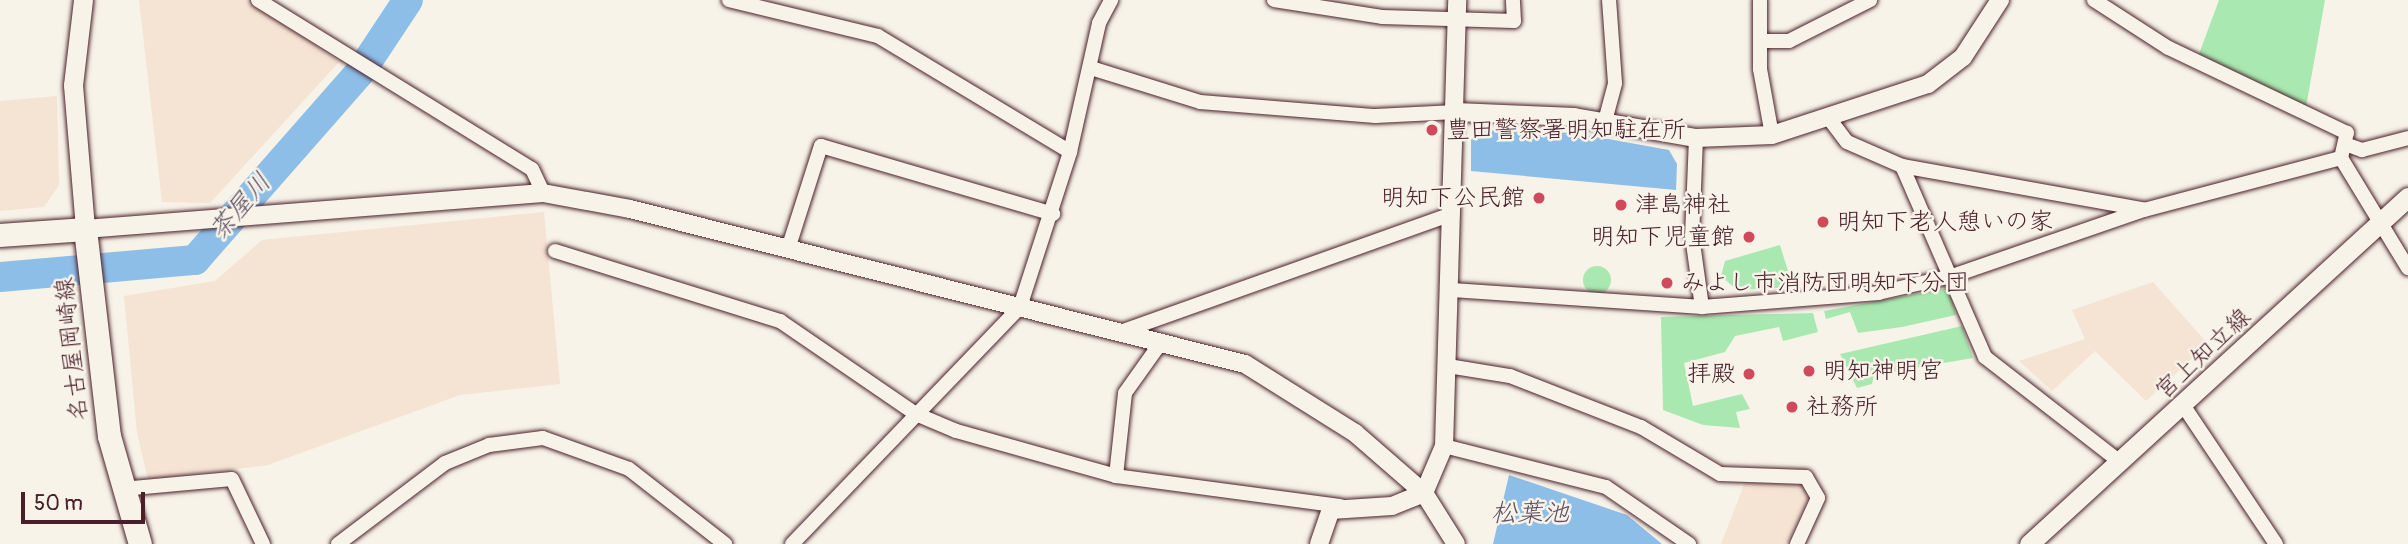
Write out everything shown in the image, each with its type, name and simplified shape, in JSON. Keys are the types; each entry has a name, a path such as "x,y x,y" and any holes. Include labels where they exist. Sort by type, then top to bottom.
{"main road":[{"path":"0,235 86,240 73,85 83,0"},
{"name":"宮上知立線","path":"2028,544 2408,197"},
{"name":"名古屋岡崎線","path":"86,240 109,436 122,489 140,544"}],"street":[{"path":"258,0 387,75 532,169 543,193"},
{"path":"730,0 878,36 1070,152"},
{"path":"792,544 1020,307 1052,214 1111,0"},
{"path":"1273,0 1382,17 1514,21 1513,0"},
{"path":"555,251 780,321 916,414 1116,476 1340,506 1392,506 1424,493 1444,446 1452,290 1457,0"},
{"path":"1605,121 1615,83 1609,0"},
{"path":"1760,0 1759,69 1772,135"},
{"path":"1761,41 1789,41 1870,0"},
{"path":"1091,68 1200,102 1375,116 1456,111 1605,121 1696,138 1772,135 1831,121 1945,73 2000,0"},
{"path":"2094,0 2167,47 2347,133 2345,152 2379,224 2408,268"},
{"path":"1831,121 1847,142 1902,166 2144,210"},
{"path":"1696,138 1692,236 1702,307"},
{"path":"1452,290 1702,307 1785,306 1952,276 2144,210 2345,152 2408,138"},
{"path":"789,246 821,146 1052,214"},
{"path":"1902,166 1985,357 2120,462"},
{"path":"86,240 206,220 543,193 789,246 1020,307 1126,330 1245,364 1317,404 1424,493 1456,544"},
{"path":"1126,330 1452,214"},
{"path":"1116,476 1125,393 1162,341"},
{"path":"1448,366 1510,376 1629,423 1720,474 1806,477 1818,498 1797,544"},
{"path":"2183,405 2276,544"},
{"path":"338,544 445,463 489,445 543,438 629,468 725,544"},
{"path":"1444,446 1606,487 1689,544"},
{"path":"122,489 232,479 263,544"},
{"path":"1320,544 1325,521 1340,506"}],"shaded area":[{"path":"139,0 250,0 339,62 210,203 162,202"},
{"path":"57,96 59,185 44,207 0,211 0,101"},
{"path":"544,212 560,384 460,395 268,465 148,479 137,433 124,296 215,281 262,240"},
{"path":"2153,282 2208,344 2146,401 2095,351 2052,391 2019,361 2085,339 2072,310"},
{"path":"1746,480 1805,481 1809,496 1787,544 1721,544"}],"green space":[{"path":"2219,0 2325,0 2306,107 2199,54"},
{"path":"1780,245 1793,287 1737,290 1721,276 1725,261"},
{"path":"1597,266 1607,270 1611,280 1607,290 1597,294 1587,290 1583,280 1587,270"},
{"path":"1949,288 1956,315 1902,327 1858,333 1850,312 1826,319 1824,311"},
{"path":"1813,313 1818,332 1783,341 1779,327 1735,336 1725,352 1684,363 1693,406 1742,394 1750,409 1736,412 1740,428 1703,425 1663,410 1661,317"},
{"path":"1962,326 1973,358 1874,375 1872,384 1857,388 1840,354"}],"water":[{"path":"1480,130 1575,133 1669,150 1677,164 1676,190 1471,171 1471,140"},
{"name":"松葉池","path":"1509,475 1627,515 1662,544 1493,544"}],"waterway":[{"name":"茶屋川","path":"0,277 195,260 361,71 408,0"}],"place":[{"name":"豊田警察署明知駐在所","path":"1432,130"},
{"name":"明知下公民館","path":"1539,198"},
{"name":"津島神社","path":"1621,205"},
{"name":"明知下老人憩いの家","path":"1823,222"},
{"name":"明知下児童館","path":"1749,237"},
{"name":"みよし市消防団明知下分団","path":"1667,283"},
{"name":"明知神明宮","path":"1809,371"},
{"name":"拝殿","path":"1749,374"},
{"name":"社務所","path":"1792,407"}]}
